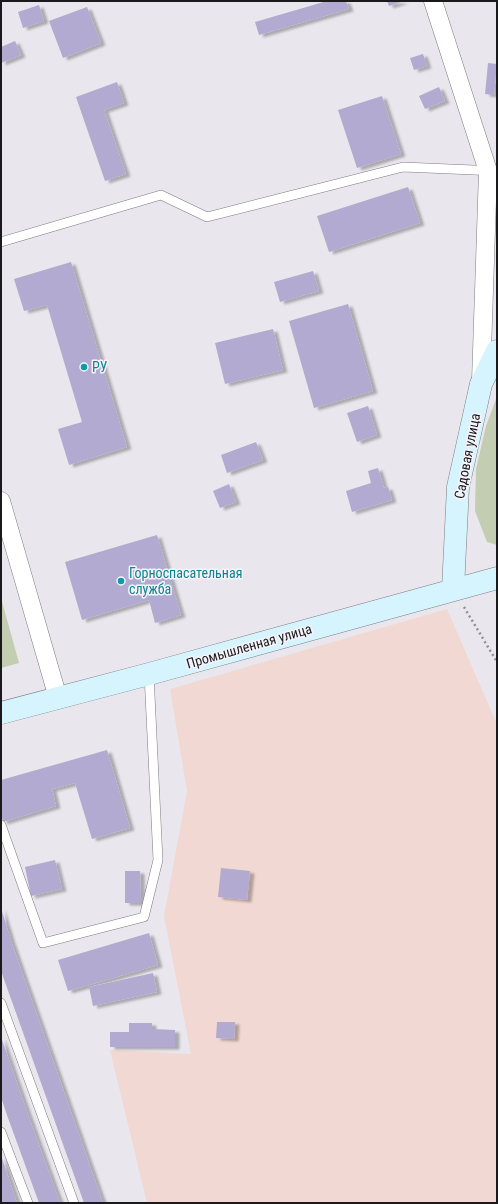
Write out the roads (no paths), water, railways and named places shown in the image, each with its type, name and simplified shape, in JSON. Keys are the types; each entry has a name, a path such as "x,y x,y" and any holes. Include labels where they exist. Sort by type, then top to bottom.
{"main road":[{"name":"Садовая улица","path":"453,589 458,487 481,384 497,351"},
{"name":"Промышленная улица","path":"1,713 149,674 497,578"}],"street":[{"path":"433,1 492,171 481,384"},
{"path":"1,501 58,698"}],"lane":[{"path":"1,242 161,195 207,217 403,167 492,171"},
{"path":"1,825 43,942 144,917 158,860 149,674"},
{"path":"1,1003 74,1203"},
{"path":"1,1132 28,1203"}],"place":[{"name":"РУ","path":"84,367"},
{"name":"Горноспасательная служба","path":"121,581"}]}
